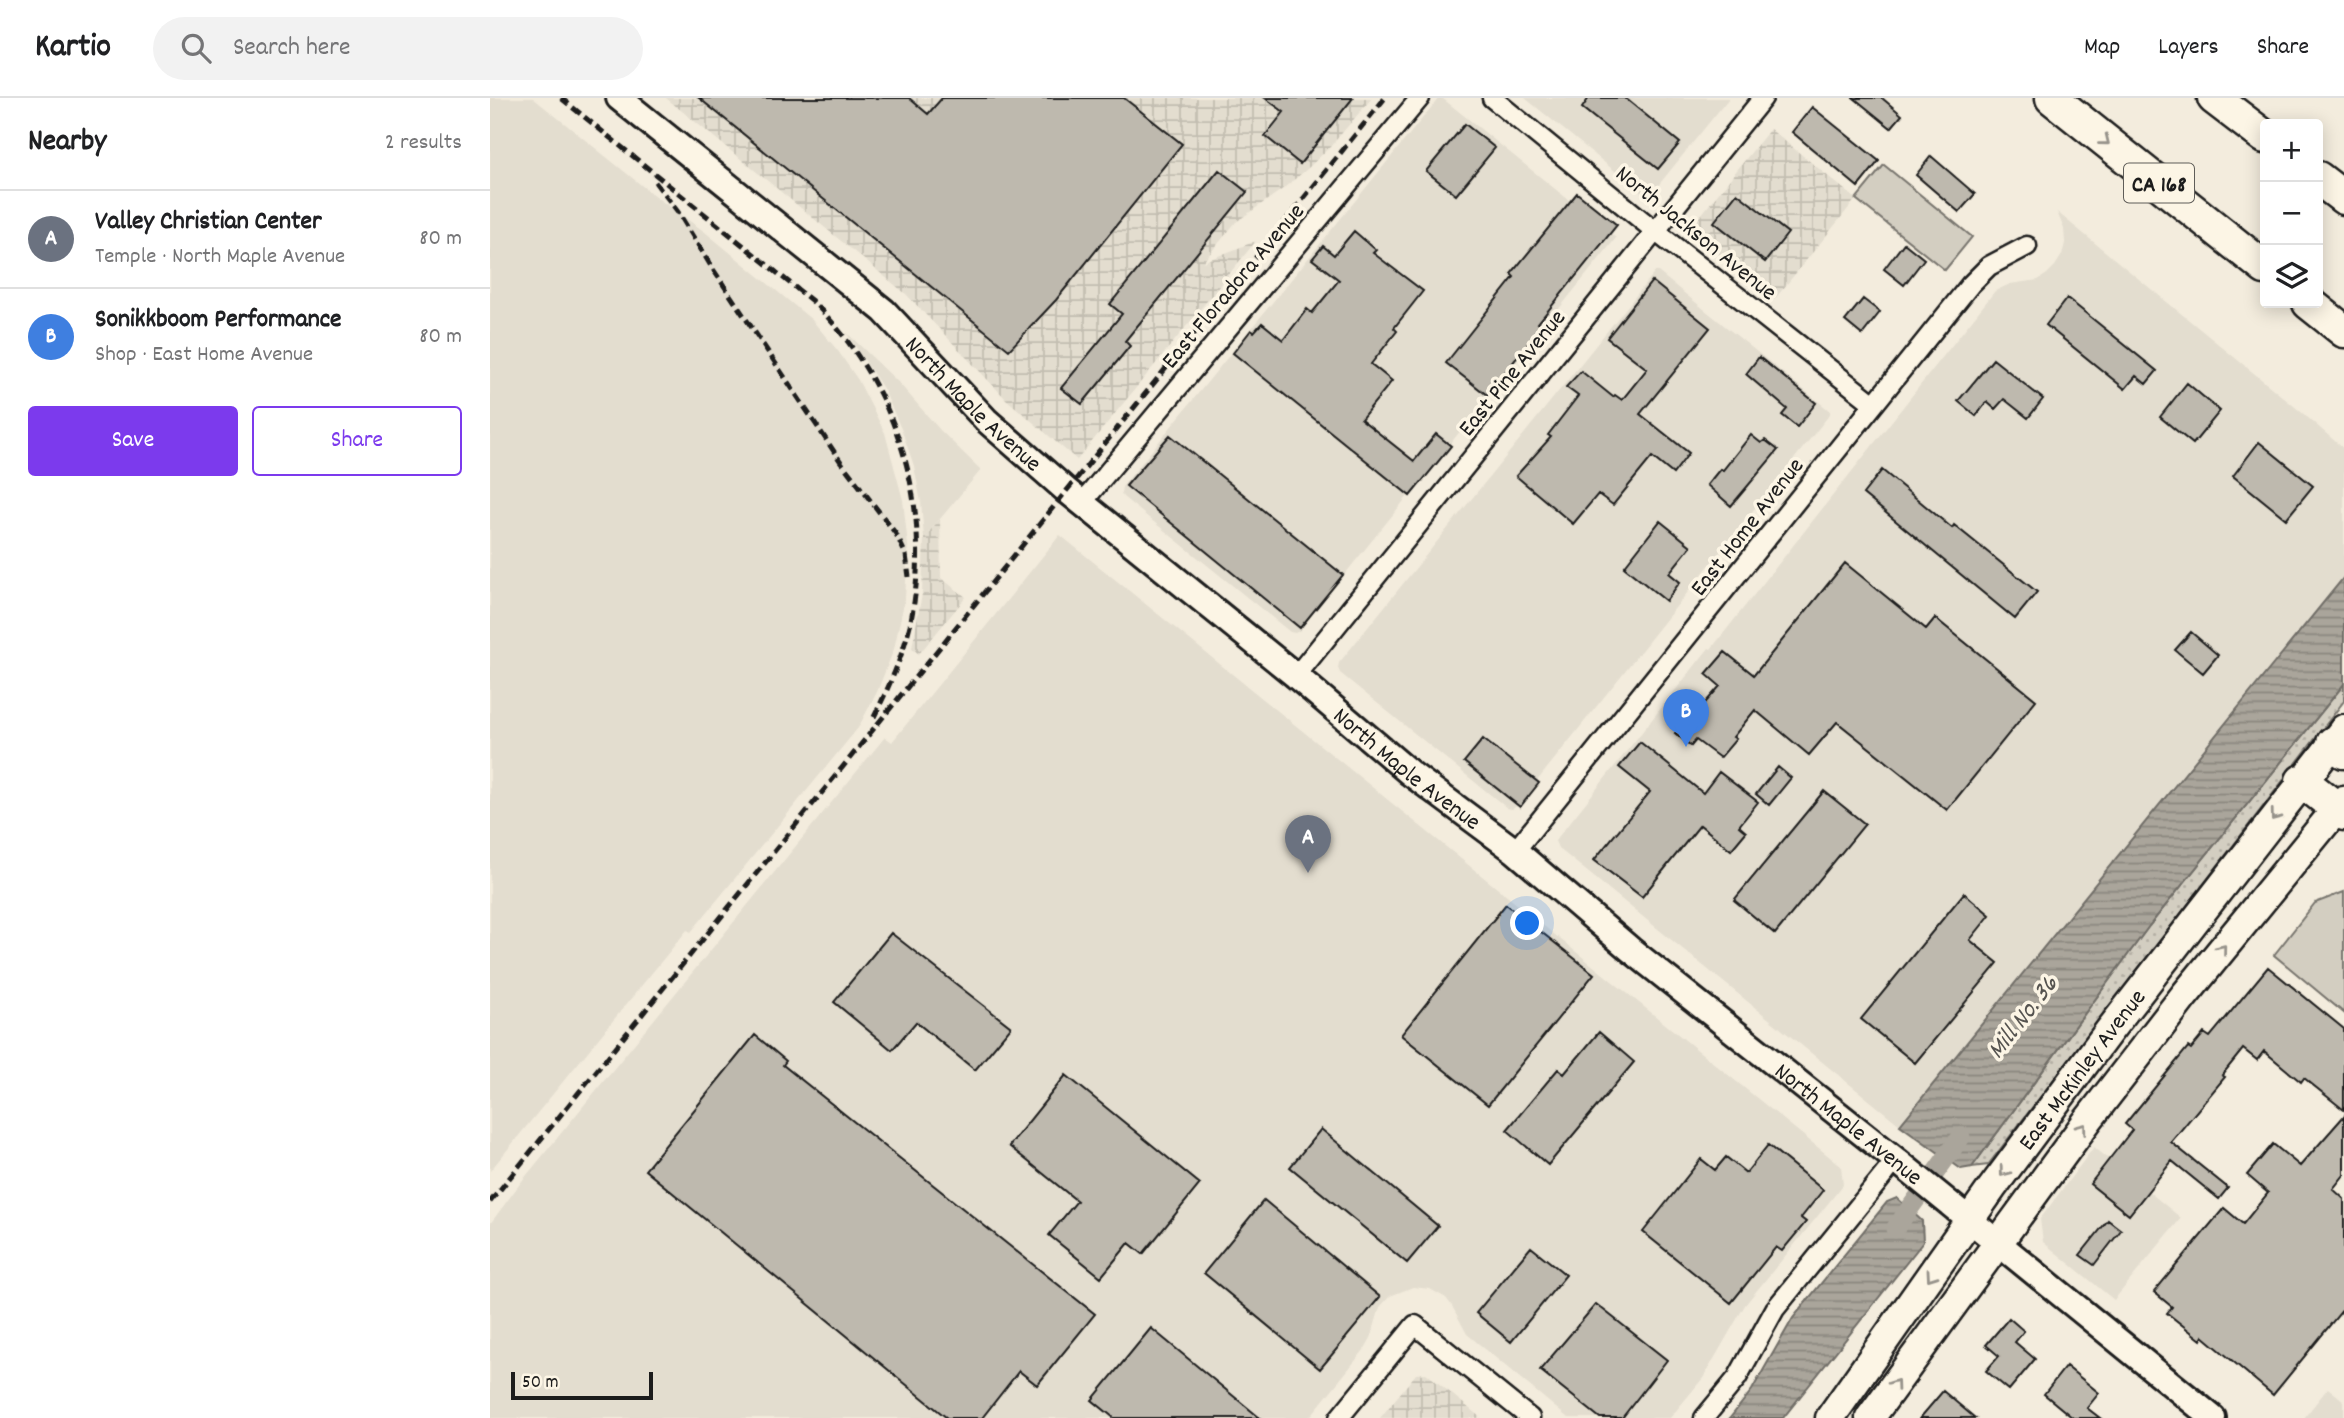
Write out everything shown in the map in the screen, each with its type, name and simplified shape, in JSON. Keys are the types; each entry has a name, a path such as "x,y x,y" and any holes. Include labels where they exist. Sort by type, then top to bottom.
{"highway":[{"name":"CA 168","path":"2052,98 2260,264"},
{"path":"2214,98 2260,133"},
{"path":"2323,182 2344,198"},
{"path":"2315,308 2344,331"},
{"path":"2302,781 2342,808"}],"main road":[{"name":"East McKinley Avenue","path":"1830,1418 1959,1211 2109,1031 2302,781 2340,741"},
{"name":"East McKinley Avenue","path":"1870,1418 1997,1242 2169,1015 2342,808"}],"street":[{"name":"North Maple Avenue","path":"619,98 884,311 986,420 1082,503 1410,773 1515,851 1631,950 1896,1160 2213,1418"},
{"name":"East Floradora Avenue","path":"1082,503 1420,98"},
{"name":"North Jackson Avenue","path":"1492,98 1874,404"},
{"name":"East Pine Avenue","path":"1296,677 1763,98"},
{"name":"East Home Avenue","path":"1515,851 1970,285 1989,266 2027,246"},
{"path":"1704,1418 1737,1378 1775,1309 1896,1160"},
{"path":"1339,1418 1415,1325 1530,1418"}],"shaded area":[{"path":"490,98 533,98 656,197 705,232 812,320 858,380 885,433 903,500 908,546 905,598 894,649 877,692 858,728 691,932 687,930 490,1171"},
{"path":"666,98 1372,98 1330,147 1280,191 1236,222 1203,262 1256,241 1077,460 1006,399 906,294"},
{"path":"1439,98 1616,238 1299,631 1290,632 1123,497 1122,487"},
{"path":"1525,98 1729,98 1648,198"},
{"path":"1770,129 1856,199 1774,300 1689,230"},
{"path":"1884,165 1972,237 1945,270 1856,199"},
{"path":"2057,212 2344,449 2344,577 1900,1125 1558,848 1555,841 1995,291 2010,284 2038,280 2055,266 2065,243 2064,229"},
{"path":"1655,272 1830,411 1830,414 1517,806 1507,808 1340,673 1339,663"},
{"path":"846,332 898,382 940,430 981,470 924,538 914,466 902,431 884,390"},
{"path":"940,519 941,578 966,597 919,654 912,648 922,594 924,538"},
{"path":"1060,535 1841,1166 1843,1185 1745,1305 1703,1378 1670,1418 1568,1418 1467,1334 1446,1298 1430,1289 1413,1287 1390,1296 1380,1307 1371,1338 1364,1350 1309,1418 490,1418 490,1224 522,1181 885,737 892,742"},
{"path":"2344,684 2344,701 1988,1165 1972,1167 2149,926"},
{"path":"2344,892 2344,1013 2274,955 2315,903"},
{"path":"2094,1147 2181,1218 2114,1300 2043,1242 2040,1219"},
{"path":"1426,1373 1481,1418 1380,1418 1416,1374"},
{"path":"2328,1388 2344,1401 2344,1418 2304,1418"}],"water":[{"path":"2344,577 2344,684 2149,926 1972,1167 1961,1169 1900,1125"},
{"path":"1897,1198 1922,1221 1923,1242 1783,1418 1730,1418 1752,1390 1793,1318 1887,1202"}],"building":[{"path":"699,98 909,98 928,114 942,98 1124,98 1182,144 1056,300 1009,350"},
{"path":"1265,98 1353,98 1300,164 1265,136 1284,112"},
{"path":"1589,98 1625,98 1680,143 1658,169 1582,108"},
{"path":"1854,98 1882,98 1902,115 1891,128"},
{"path":"1812,107 1879,161 1858,187 1792,132"},
{"path":"1465,124 1495,148 1456,195 1426,171"},
{"path":"1931,156 1975,194 1959,212 1916,175"},
{"path":"1219,170 1247,192 1125,341 1130,346 1082,404 1061,388 1122,314 1110,304"},
{"path":"1577,193 1617,225 1538,323 1542,326 1487,395 1446,363 1514,277 1511,274"},
{"path":"1737,193 1788,233 1765,262 1714,222"},
{"path":"1354,231 1376,250 1373,253 1423,291 1394,328 1397,331 1371,364 1392,381 1361,419 1414,461 1436,434 1451,446 1410,496 1233,353 1251,330 1254,332 1262,323 1283,340 1307,309 1312,313 1339,280 1312,259 1323,246 1334,255"},
{"path":"1904,243 1924,259 1904,285 1884,269"},
{"path":"1652,281 1710,328 1640,414 1689,453 1673,474 1652,457 1613,505 1598,494 1573,524 1516,476 1551,437 1548,435 1578,396 1566,387 1581,371 1613,397 1615,395 1622,400 1647,369 1607,338"},
{"path":"2067,298 2157,371 2146,384 2136,376 2125,389 2046,325"},
{"path":"1863,299 1880,312 1862,335 1845,321"},
{"path":"1759,357 1816,403 1797,427 1782,415 1787,409 1746,374"},
{"path":"1993,359 2043,399 2028,418 2004,399 1995,409 1987,402 1976,416 1958,401"},
{"path":"2187,383 2220,411 2193,444 2160,417"},
{"path":"1170,435 1343,575 1300,628 1126,486"},
{"path":"1751,435 1761,443 1765,440 1778,450 1731,506 1707,485 1720,469 1723,470"},
{"path":"2259,442 2313,486 2286,519 2233,476"},
{"path":"1882,470 1952,528 1954,525 2037,592 2015,619 1863,494"},
{"path":"1660,521 1691,546 1669,573 1680,582 1666,601 1624,567"},
{"path":"1845,563 1926,629 1935,618 2036,700 1947,810 1837,722 1809,755 1755,710 1720,758 1696,740 1691,746 1675,733 1696,708 1699,710 1720,686 1706,674 1725,652 1754,675"},
{"path":"2191,632 2218,655 2203,673 2175,650"},
{"path":"1483,739 1539,783 1520,807 1464,762"},
{"path":"1640,742 1703,793 1719,772 1758,802 1739,826 1746,832 1731,850 1700,825 1642,897 1594,860 1650,792 1619,767"},
{"path":"1778,767 1791,778 1769,805 1756,794"},
{"path":"1824,791 1865,824 1775,934 1734,900"},
{"path":"1964,893 1990,915 1970,940 1998,963 1915,1063 1861,1019"},
{"path":"1506,904 1594,974 1488,1105 1401,1035"},
{"path":"891,933 1011,1027 975,1070 916,1022 892,1050 834,1002"},
{"path":"2268,967 2344,1029 2344,1110 2304,1078 2301,1082 2264,1051 2257,1060 2243,1049 2222,1075 2225,1077 2171,1142 2228,1188 2219,1199 2172,1161 2129,1215 2090,1184 2132,1130 2125,1124 2188,1047 2191,1049 2204,1033 2210,1037"},
{"path":"1599,1032 1634,1062 1548,1165 1507,1130 1558,1069 1564,1074"},
{"path":"755,1035 786,1061 783,1065 1095,1314 1037,1385 1019,1371 982,1418 947,1418 645,1170"},
{"path":"1066,1075 1200,1184 1143,1254 1129,1243 1101,1277 1049,1235 1077,1201 1009,1146"},
{"path":"2344,1116 2344,1175 2333,1189 2344,1199 2344,1308 2273,1395 2203,1336 2201,1340 2167,1313 2172,1307 2154,1292 2224,1208 2243,1224 2268,1193 2247,1175 2273,1144 2300,1166"},
{"path":"1321,1129 1438,1226 1407,1263 1290,1167"},
{"path":"1768,1145 1823,1190 1801,1218 1806,1222 1782,1251 1776,1247 1731,1303 1643,1232 1701,1159 1715,1170 1726,1157 1746,1173"},
{"path":"1264,1200 1380,1297 1320,1369 1204,1273"},
{"path":"2108,1220 2121,1230 2094,1265 2080,1255"},
{"path":"1531,1247 1566,1275 1511,1342 1476,1313"},
{"path":"1596,1304 1667,1360 1622,1418 1600,1418 1540,1370"},
{"path":"2009,1318 2024,1331 2015,1342 2035,1359 2009,1390 1986,1371 1999,1356 1986,1345"},
{"path":"1151,1328 1260,1418 1114,1418 1092,1400"},
{"path":"2066,1366 2099,1393 2087,1408 2100,1418 2073,1418 2044,1394"},
{"path":"1943,1391 1975,1418 1920,1418"}],"waterway":[{"name":"Mill No. 36","path":"1895,1229 1961,1137"}],"railway":[{"path":"561,98 812,301 842,334 867,370 887,409 902,450 912,493 917,537 916,581 910,625 903,649 873,719"},
{"path":"490,1202 1385,98"},
{"path":"655,182 678,212 841,462 896,534 906,555 909,577"}],"place":[{"name":"Sonikkboom Performance","path":"1686,747"},
{"name":"Valley Christian Center","path":"1308,873"}]}
